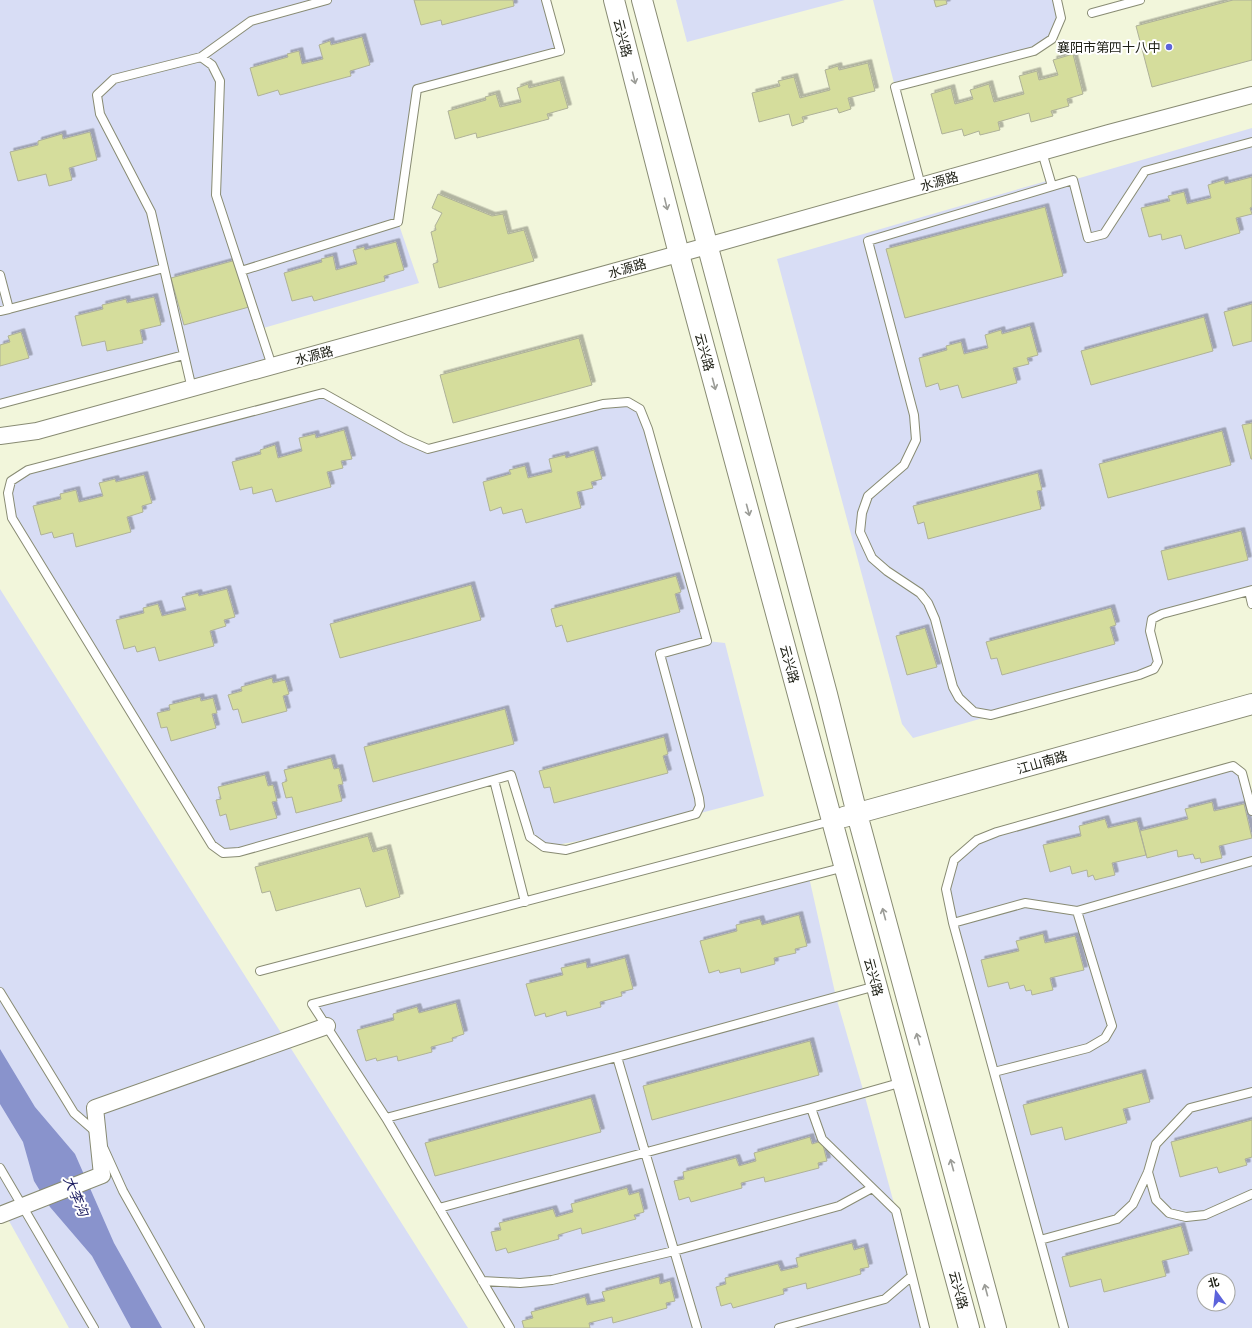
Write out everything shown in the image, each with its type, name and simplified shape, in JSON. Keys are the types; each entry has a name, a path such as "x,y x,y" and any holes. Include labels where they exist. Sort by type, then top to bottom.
{"street":[{"name":"云兴路","path":"614,0 679,254 969,1328"},
{"name":"云兴路","path":"642,0 827,694 857,814 996,1328"},
{"name":"水源路","path":"0,436 37,432 1042,152 1252,95"},
{"name":"江山南路","path":"832,821 1252,704"},
{"path":"0,1215 102,1175 96,1108 327,1026"}],"lane":[{"path":"192,389 151,212 100,114 97,95 114,79 201,57 251,21 327,0"},
{"path":"241,270 398,222 417,89 560,51 546,0"},
{"path":"921,186 895,87 1034,51 1052,39 1061,18 1057,0"},
{"path":"1092,13 1140,0"},
{"path":"201,57 212,65 220,81 216,195 272,366"},
{"path":"1252,142 1145,171 1104,234 1088,238 1072,180 868,241 914,415 916,440 904,465 868,496 862,513 860,532 872,558 887,571 920,593 928,603 936,619 953,687 959,698 974,712 991,715 1132,677 1154,669 1158,662 1150,631 1152,619 1162,614 1250,591 1252,604"},
{"path":"1042,152 1052,186"},
{"path":"0,312 164,268"},
{"path":"0,275 9,309"},
{"path":"0,404 184,355"},
{"path":"323,393 404,439 428,449 603,404 628,402 640,410 648,429 707,641 660,654 700,806 696,814 566,850 544,848 530,837 511,776 494,780 239,852 223,853 212,846 12,518 8,492 11,481 28,470 323,393"},
{"path":"1064,1328 953,923 946,889 954,860 977,840 997,832 1233,766 1242,773 1252,811"},
{"path":"494,780 525,902"},
{"path":"260,971 832,821"},
{"path":"953,923 1024,903 1077,911 1252,860"},
{"path":"510,1328 386,1118 312,1004 845,867"},
{"path":"994,1072 1088,1048 1105,1038 1112,1026 1077,911"},
{"path":"386,1118 877,986"},
{"path":"0,992 74,1113 98,1134 123,1191 200,1328"},
{"path":"617,1057 697,1328"},
{"path":"439,1208 903,1082"},
{"path":"1040,1240 1117,1219 1133,1204 1148,1172 1156,1144 1190,1108 1252,1092"},
{"path":"811,1108 822,1139 896,1211 925,1328"},
{"path":"0,1168 26,1204 94,1328"},
{"path":"1148,1172 1156,1200 1169,1213 1186,1217 1205,1215 1252,1194"},
{"path":"482,1281 520,1283 552,1280 674,1251 839,1206 872,1188"},
{"path":"779,1328 885,1299 912,1276"}],"shaded area":[{"path":"0,0 546,0 560,51 417,89 398,222 419,283 260,329 272,366 192,389 184,355 0,404"},
{"path":"676,0 845,0 687,42"},
{"path":"873,0 1057,0 1061,18 1052,39 1034,51 895,87"},
{"path":"1252,128 1252,590 1152,619 1158,662 1154,669 913,738 902,724 777,259 1050,180 1052,186"},
{"path":"323,393 428,449 628,402 640,409 707,641 725,643 764,796 709,811 599,837 544,847 530,837 511,776 223,853 212,845 12,518 11,481 28,470"},
{"path":"0,589 468,1328 69,1328 0,1205"},
{"path":"1233,766 1242,773 1252,811 1252,1328 1064,1328 946,889 954,860 977,840"},
{"path":"809,877 836,997 896,1211 925,1328 510,1328 312,1004"}],"water":[{"name":"大李沟","path":"0,1049 35,1107 75,1154 114,1243 162,1328 131,1328 92,1256 50,1207 34,1181 23,1142 0,1104"}],"building":[{"path":"414,0 513,0 514,6 442,25 441,20 421,25"},
{"path":"934,0 946,0 947,4 936,7"},
{"path":"1233,0 1252,0 1252,60 1152,87 1136,26"},
{"path":"362,37 370,65 350,71 351,76 280,95 278,90 258,96 250,68 288,57 287,54 299,51 302,64 323,59 319,45 330,41 331,45"},
{"path":"1073,54 1083,94 1067,99 1069,106 1051,111 1053,116 1031,122 1029,113 998,122 1000,130 980,135 979,131 964,136 962,129 942,134 931,94 951,88 955,104 973,99 970,90 989,84 994,102 1024,94 1019,76 1037,71 1039,80 1058,75 1053,60"},
{"path":"868,63 875,91 848,98 851,109 839,113 837,108 802,117 804,122 792,126 789,114 759,122 752,93 780,86 778,81 794,77 800,98 830,90 825,70 838,66 839,70"},
{"path":"560,80 568,108 547,114 549,119 477,138 476,133 455,139 448,111 486,100 485,97 496,94 500,107 521,102 517,88 528,84 529,88"},
{"path":"90,132 97,160 69,168 72,180 49,186 46,174 18,181 10,152 38,145 38,141 62,134 63,139"},
{"path":"1252,177 1252,207 1250,208 1252,214 1236,218 1240,233 1185,249 1181,235 1162,240 1161,234 1149,237 1141,208 1170,201 1168,196 1184,192 1187,204 1211,198 1208,185 1224,180 1225,184"},
{"path":"438,194 492,216 503,214 508,234 524,230 534,261 439,288 433,264 438,262 431,232 436,230 435,226 442,213 432,208"},
{"path":"1045,207 1063,276 905,318 886,249"},
{"path":"396,242 404,270 384,276 385,281 314,301 312,296 292,301 284,273 322,262 321,259 333,256 336,270 357,264 353,250 364,247 365,250"},
{"path":"236,260 249,307 184,325 171,278"},
{"path":"154,297 161,325 140,330 143,343 107,351 105,341 82,346 75,316 103,309 102,305 126,299 127,303"},
{"path":"1252,304 1252,341 1233,346 1224,312"},
{"path":"1204,317 1213,351 1091,385 1081,351"},
{"path":"1030,326 1038,355 1027,358 1029,364 1013,368 1017,383 962,398 958,385 940,390 938,383 926,387 919,358 947,350 946,346 961,342 964,354 988,348 985,335 1001,330 1002,334"},
{"path":"21,332 29,358 0,366 0,345 10,342 8,336"},
{"path":"579,338 592,385 453,423 440,375"},
{"path":"1252,423 1252,459 1251,459 1242,425"},
{"path":"344,430 352,459 341,461 343,468 327,472 331,487 276,502 272,489 253,494 252,487 240,490 232,462 261,454 260,450 275,445 278,458 302,451 299,438 315,434 316,438"},
{"path":"1222,431 1231,465 1108,498 1099,464"},
{"path":"594,450 602,479 591,482 593,488 577,492 581,508 526,523 522,509 503,514 501,507 490,511 483,482 511,474 509,470 525,466 528,478 552,472 549,459 565,455 566,458"},
{"path":"1038,473 1042,490 1037,491 1041,509 928,539 924,522 918,524 913,506"},
{"path":"144,475 152,503 142,506 143,512 127,517 131,532 76,547 73,533 54,538 52,532 41,535 33,506 61,499 60,494 76,490 79,502 103,496 99,483 115,479 116,482"},
{"path":"1241,531 1248,560 1168,580 1161,551"},
{"path":"676,576 681,592 675,594 680,612 567,642 562,625 556,627 551,609"},
{"path":"471,585 481,620 340,658 330,624"},
{"path":"227,589 235,617 224,620 226,626 210,631 214,646 159,661 155,647 137,652 135,646 124,649 116,620 144,613 143,608 158,604 162,616 186,610 182,597 198,593 199,596"},
{"path":"1111,608 1116,625 1110,627 1115,644 1002,675 997,658 991,659 986,642"},
{"path":"925,628 937,667 907,675 896,636"},
{"path":"272,678 273,683 285,680 289,694 283,696 287,711 242,723 238,709 233,710 228,695 242,691 241,687"},
{"path":"200,697 201,701 213,698 217,713 212,714 216,728 171,741 167,727 161,728 157,713 170,710 169,705"},
{"path":"505,709 514,744 373,782 364,747"},
{"path":"664,737 668,754 663,756 668,773 554,803 550,787 544,788 539,771"},
{"path":"331,758 334,769 339,768 343,784 338,785 342,801 296,813 292,797 286,798 282,783 287,781 284,770"},
{"path":"265,775 268,786 273,785 277,801 272,802 277,818 230,830 226,814 220,816 216,800 221,799 218,787"},
{"path":"1212,802 1214,811 1244,804 1252,838 1219,846 1222,858 1201,863 1200,858 1195,859 1193,854 1178,857 1177,850 1147,858 1140,831 1188,819 1185,809"},
{"path":"1105,819 1108,828 1137,821 1146,855 1112,863 1115,875 1095,880 1093,875 1088,877 1087,870 1072,874 1070,866 1050,872 1043,845 1081,836 1079,826"},
{"path":"368,836 373,852 387,848 400,897 366,907 360,888 276,911 270,891 262,893 255,867"},
{"path":"799,915 807,946 795,949 796,953 774,958 775,964 741,973 740,968 720,973 719,970 709,973 700,941 737,931 736,925 760,919 762,925"},
{"path":"1043,934 1045,943 1075,936 1084,970 1050,978 1053,990 1032,995 1031,990 1026,991 1024,985 1010,989 1008,982 988,987 981,960 1019,951 1016,941"},
{"path":"625,958 633,989 621,992 622,996 600,1002 601,1007 567,1016 566,1011 546,1017 545,1013 535,1016 526,984 563,975 561,968 586,962 587,968"},
{"path":"456,1003 464,1034 452,1038 453,1041 431,1047 432,1052 398,1061 397,1056 377,1061 376,1058 366,1061 357,1030 394,1020 393,1014 417,1007 419,1013"},
{"path":"810,1041 819,1075 652,1120 643,1086"},
{"path":"1142,1073 1150,1102 1123,1109 1127,1123 1065,1140 1062,1127 1031,1135 1023,1105"},
{"path":"591,1098 601,1132 435,1176 425,1143"},
{"path":"1252,1120 1252,1157 1245,1159 1247,1165 1219,1173 1217,1167 1180,1177 1171,1142"},
{"path":"810,1137 812,1144 822,1141 827,1161 818,1163 819,1168 765,1182 764,1177 741,1183 742,1188 691,1202 689,1197 679,1200 674,1181 684,1179 683,1172 736,1158 739,1166 756,1161 754,1153"},
{"path":"627,1188 629,1195 639,1192 644,1212 634,1215 636,1219 582,1234 581,1228 558,1235 559,1239 508,1253 506,1248 496,1251 491,1232 501,1230 499,1223 553,1209 556,1217 573,1212 571,1204"},
{"path":"1181,1226 1189,1254 1162,1261 1166,1276 1104,1292 1101,1279 1070,1287 1062,1257"},
{"path":"852,1243 854,1250 864,1247 869,1267 860,1269 861,1274 807,1289 806,1283 783,1289 784,1294 733,1308 731,1303 721,1306 716,1287 726,1284 725,1278 778,1264 781,1271 798,1267 796,1258"},
{"path":"659,1277 660,1284 670,1281 675,1301 666,1303 667,1308 613,1323 612,1317 589,1323 590,1328 524,1328 522,1321 533,1318 531,1312 585,1297 587,1305 605,1301 602,1292"}],"place":[{"name":"襄阳市第四十八中","path":"1169,47"}]}
